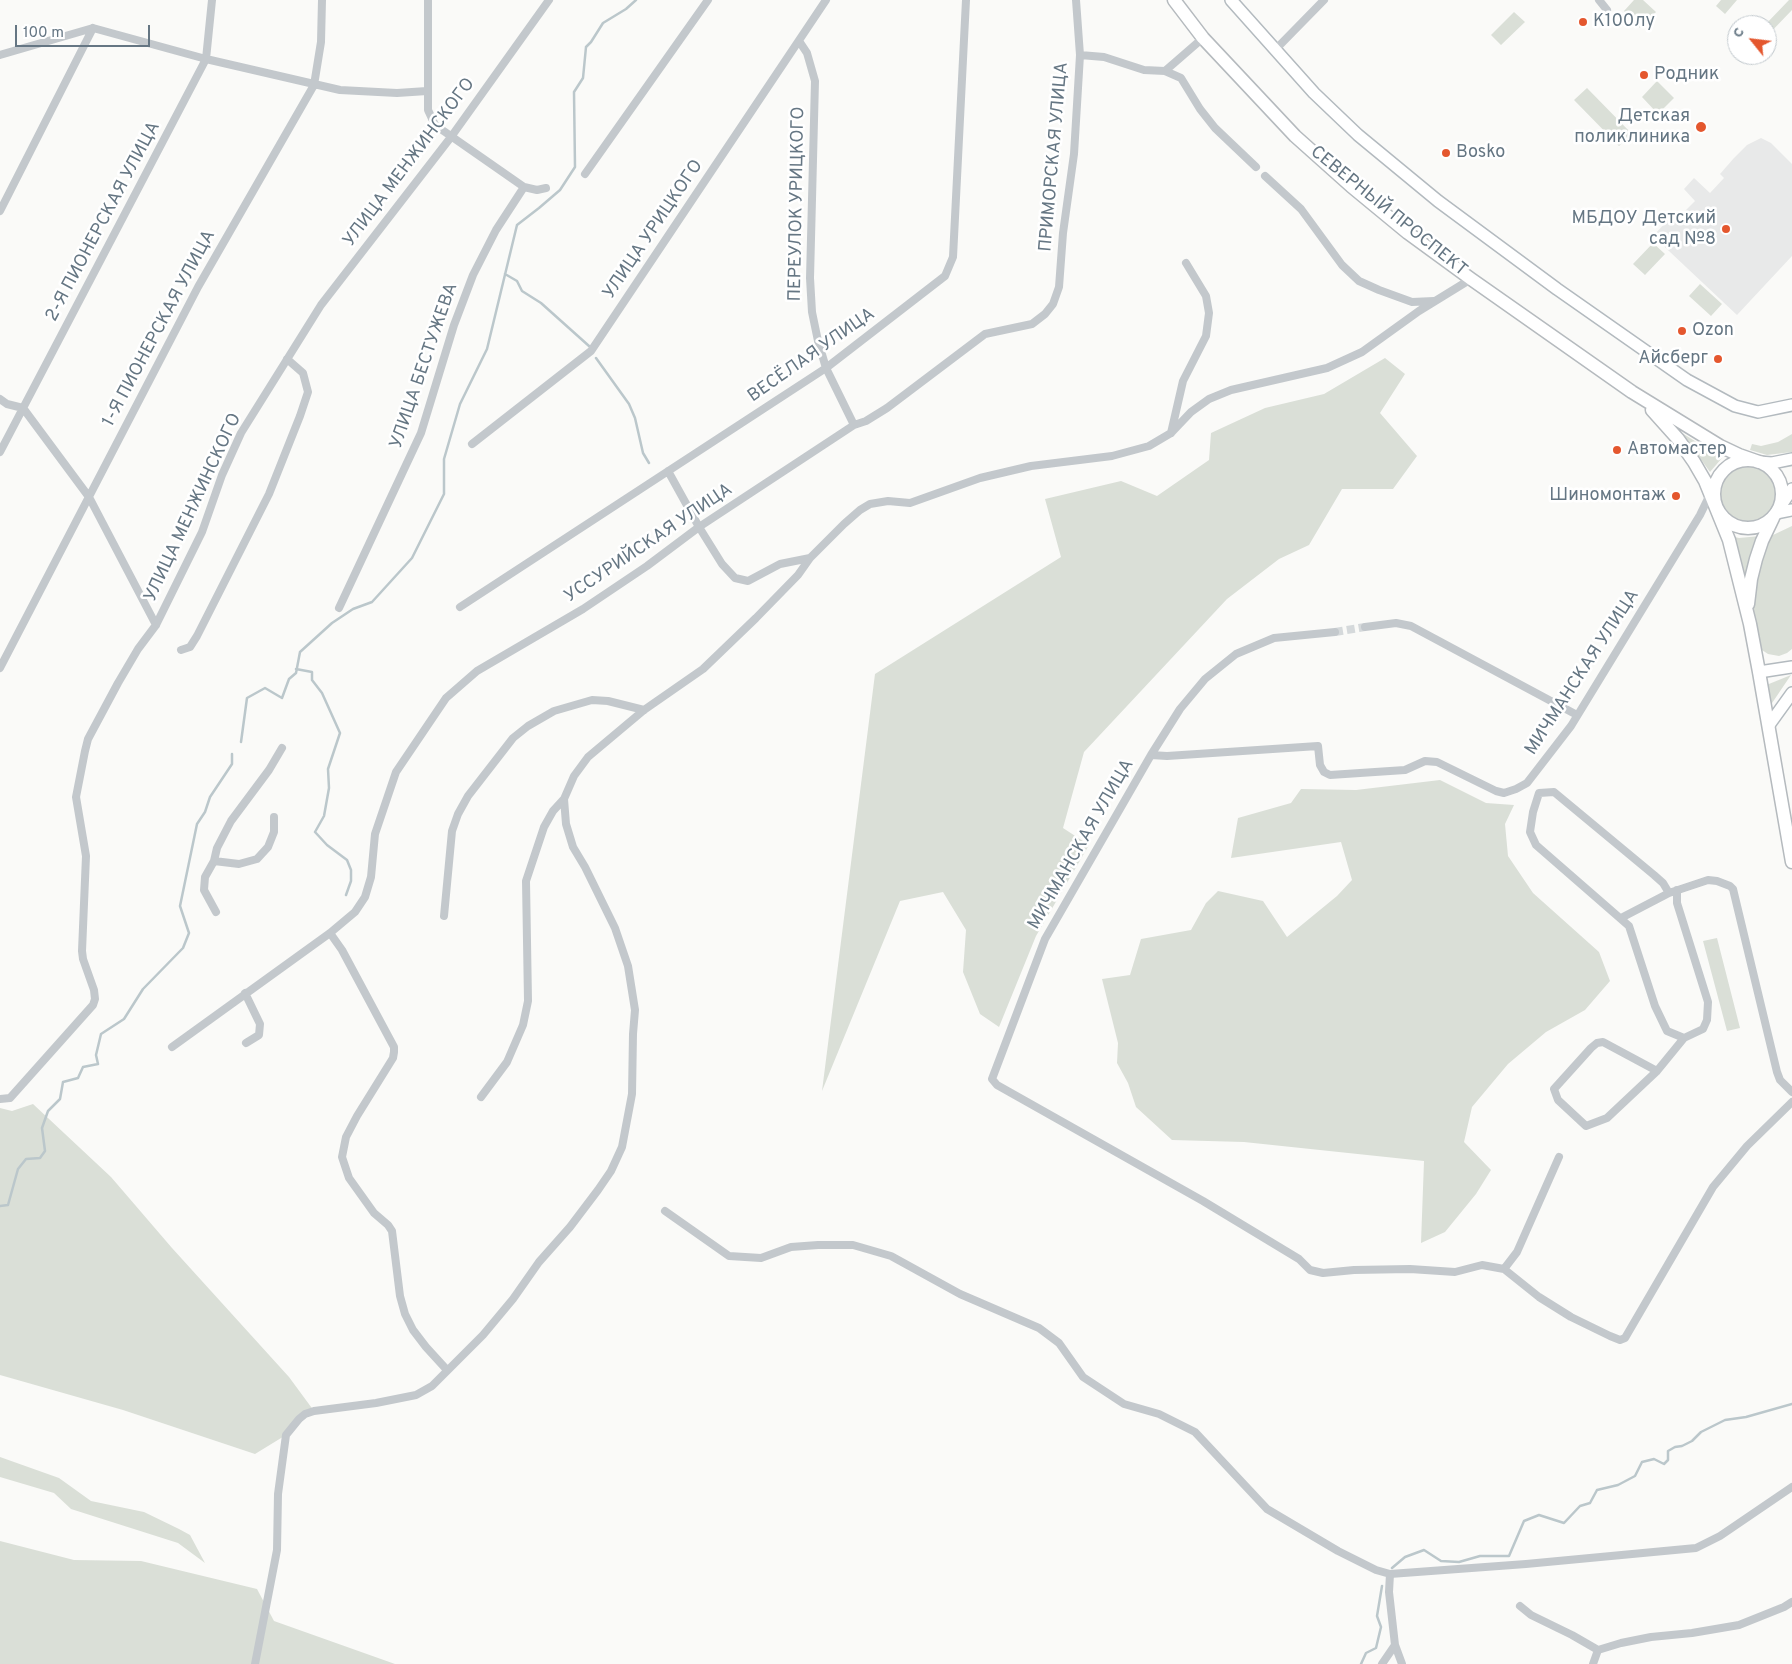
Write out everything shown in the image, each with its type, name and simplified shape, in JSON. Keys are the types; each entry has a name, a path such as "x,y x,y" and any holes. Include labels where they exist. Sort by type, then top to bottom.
{"main road":[{"name":"СЕВЕРНЫЙ ПРОСПЕКТ","path":"1174,0 1203,38 1295,136 1351,186 1408,233 1632,392"},
{"path":"1632,392 1720,446 1759,462 1772,470 1780,482 1781,503 1762,541 1751,579 1748,601 1750,624"},
{"path":"1632,392 1658,416 1678,439 1694,462 1710,493 1729,540 1750,624 1792,862"},
{"path":"1759,462 1742,460 1734,463 1721,473 1717,480 1714,496 1717,509 1732,525 1745,529 1760,527 1776,514"}],"street":[{"name":"2-Я ПИОНЕРСКАЯ УЛИЦА","path":"0,452 206,59 212,0"},
{"name":"1-Я ПИОНЕРСКАЯ УЛИЦА","path":"0,668 198,287 314,85 321,42 322,0"},
{"path":"428,0 427,90 428,110 434,125 524,187 537,190 546,188"},
{"name":"УЛИЦА МЕНЖИНСКОГО","path":"0,1099 10,1098 93,1005 95,999 94,990 82,951 86,856 76,797 85,751 88,740 118,683 138,649 156,625 202,532 222,475 241,433 321,305 450,137 549,0"},
{"path":"585,174 708,0"},
{"name":"УЛИЦА УРИЦКОГО","path":"472,444 592,350 826,0"},
{"name":"ВЕСЁЛАЯ УЛИЦА","path":"460,608 826,368 945,276 953,257 966,0"},
{"name":"ПРИМОРСКАЯ УЛИЦА","path":"1059,287 1063,233 1074,154 1080,55 1076,0"},
{"path":"1232,0 1314,93 1358,135 1438,201 1557,289 1687,380 1735,406 1758,412 1792,405"},
{"path":"1275,50 1324,0"},
{"path":"1599,0 1607,10"},
{"path":"0,210 92,28"},
{"path":"0,55 92,28 206,59 340,90 397,93 427,90"},
{"path":"1165,70 1203,38"},
{"name":"ПЕРЕУЛОК УРИЦКОГО","path":"799,41 807,53 814,81 810,278 812,312 826,368 854,425"},
{"path":"1080,55 1104,57 1144,70 1165,70 1181,78 1200,109 1215,128 1256,167"},
{"path":"1265,176 1301,209 1342,265 1359,281 1412,302 1436,300"},
{"name":"УЛИЦА БЕСТУЖЕВА","path":"339,608 421,433 454,325 473,275 496,230 524,187"},
{"path":"1171,433 1183,381 1206,336 1209,313 1206,296 1186,263"},
{"path":"481,1097 507,1062 523,1024 528,1001 526,882 544,827 553,811 564,799 574,776 588,757 644,710 703,668 798,575 810,558 860,510 870,504 888,502 910,503 980,478 1031,466 1124,454 1149,446 1171,433 1191,412 1209,398 1231,390 1326,368 1362,352 1436,300 1471,279"},
{"name":"УССУРИЙСКАЯ УЛИЦА","path":"330,933 355,912 365,897 371,877 375,834 396,772 446,698 477,672 583,609 647,566 699,527 854,425 866,421 886,408 985,334 1032,324 1046,314 1053,304 1059,287"},
{"path":"182,650 190,647 197,636 269,494 300,416 308,392 303,373 287,359"},
{"path":"0,399 7,404 23,408 89,497 156,625"},
{"path":"1759,462 1772,463 1792,459"},
{"path":"668,471 722,564 730,573 741,580 748,580 788,561 810,558"},
{"name":"МИЧМАНСКАЯ УЛИЦА","path":"1504,1269 1482,1265 1455,1272 1410,1269 1354,1270 1323,1273 1310,1270 1299,1259 1203,1201 997,1085 992,1079 1044,939 1151,756 1318,746 1320,765 1324,772 1330,776 1405,770 1425,761 1437,762 1496,791 1504,793 1516,790 1527,783 1544,763 1577,715 1700,515 1717,480"},
{"path":"1776,514 1792,489"},
{"path":"1776,514 1792,510"},
{"path":"1365,627 1396,623 1411,626 1577,715"},
{"path":"1151,756 1180,709 1205,679 1236,654 1274,638 1335,632"},
{"path":"1759,672 1792,666"},
{"path":"1769,725 1792,693"},
{"path":"444,916 452,831 458,814 468,796 513,738 528,726 554,711 592,700 608,701 644,710"},
{"path":"216,912 204,890 205,876 214,861 217,848 231,821 269,770 282,748"},
{"path":"1669,893 1663,883 1654,875 1554,792 1539,793 1533,812 1530,832 1536,845 1629,926 1655,1006 1666,1031 1684,1038"},
{"path":"255,1664 277,1550 278,1494 286,1435 299,1419 314,1410 376,1403 416,1395 432,1386 483,1334 507,1306 539,1262 570,1227 610,1171 622,1147 632,1094 632,1034 635,1010 628,966 615,928 585,866 572,847 566,824 564,799"},
{"path":"214,861 239,864 257,859 268,847 274,832 274,817"},
{"path":"1621,918 1669,893 1708,880 1717,881 1733,889 1777,1072 1780,1080 1792,1092"},
{"path":"1657,1071 1603,1042 1597,1043 1554,1089 1558,1100 1586,1126 1608,1118 1657,1071 1684,1038 1702,1029 1707,1020 1708,1002 1677,903 1678,890"},
{"path":"172,1047 330,933 347,958 394,1047 393,1058 346,1137 342,1157 349,1178 374,1212 392,1231 400,1296 405,1314 413,1330 447,1370"},
{"path":"246,993 260,1024 259,1035 246,1043"},
{"path":"1559,1157 1517,1252 1504,1269 1539,1297 1571,1317 1620,1340 1625,1338 1713,1187 1748,1146 1792,1102"},
{"path":"665,1211 729,1256 761,1258 791,1247 818,1245 853,1245 891,1256 960,1294 1039,1328 1059,1343 1083,1377 1124,1404 1159,1414 1195,1432 1267,1509 1338,1551 1376,1570 1390,1574 1526,1564 1696,1548 1720,1536 1792,1487"},
{"path":"1390,1574 1389,1592 1395,1645 1402,1664"},
{"path":"1520,1606 1531,1615 1598,1650 1651,1637 1692,1633 1739,1625 1792,1602"},
{"path":"1382,1664 1395,1645"},
{"path":"1594,1664 1598,1650"}],"shaded area":[{"path":"1634,0 1643,0 1656,12 1640,28 1624,11"},
{"path":"1721,0 1737,0 1725,14 1716,6"},
{"path":"1789,0 1792,0 1792,10 1777,26 1777,15 1775,15"},
{"path":"1514,12 1525,22 1501,45 1491,35"},
{"path":"1657,81 1674,98 1658,114 1642,97"},
{"path":"1587,88 1632,134 1619,146 1574,100"},
{"name":"МБДОУ Детский сад №8","path":"1761,138 1771,143 1792,164 1792,256 1737,315 1653,236 1669,219 1674,222 1695,201 1684,189 1694,178 1710,193 1724,178 1720,174 1734,158 1747,145"},
{"path":"1653,243 1665,254 1645,275 1633,264"},
{"path":"1700,284 1722,304 1711,316 1689,296"},
{"path":"1385,358 1405,374 1380,413 1417,456 1393,489 1342,489 1309,545 1279,559 1227,599 1084,752 1063,828 1089,845 1036,936 999,1027 980,1014 963,972 966,930 943,892 900,901 822,1091 875,674 1061,557 1045,499 1121,481 1157,496 1209,460 1211,433 1265,408 1324,394"},
{"path":"1682,433 1722,458 1710,472"},
{"path":"1792,434 1792,452 1767,455 1750,450 1752,444 1761,446 1778,442"},
{"path":"1743,467 1753,467 1768,475 1774,484 1776,495 1774,506 1768,515 1753,523 1743,523 1732,518 1725,511 1720,500 1720,490 1725,479 1732,472"},
{"path":"1792,526 1792,649 1779,656 1768,654 1762,650 1758,642 1752,601 1757,569 1767,543 1773,535"},
{"path":"1731,536 1739,538 1760,536 1744,579"},
{"path":"1791,675 1768,709 1764,686"},
{"path":"1440,780 1486,803 1514,805 1505,824 1508,856 1533,893 1599,952 1610,981 1585,1010 1546,1032 1508,1064 1472,1107 1464,1142 1491,1170 1476,1194 1445,1232 1421,1243 1424,1161 1244,1142 1172,1140 1136,1107 1128,1083 1117,1063 1118,1043 1102,979 1130,975 1141,939 1191,930 1206,903 1218,891 1263,901 1287,937 1337,896 1352,880 1341,842 1231,858 1238,818 1291,803 1301,789 1356,790"},
{"path":"1717,938 1740,1028 1727,1031 1703,941"},
{"path":"33,1104 111,1177 172,1248 289,1377 314,1411 286,1435 255,1454 123,1410 0,1375 0,1108 12,1111"},
{"path":"0,1457 59,1478 91,1501 144,1512 179,1529 190,1535 205,1563 178,1543 71,1509 54,1493 0,1477"},
{"path":"0,1541 74,1560 141,1561 257,1589 274,1621 395,1664 0,1664"}],"waterway":[{"path":"241,742 247,698 265,688 282,698 289,679 296,673 300,652 332,623 353,609 372,602 412,558 444,494 444,459 460,404 487,349 517,225 560,190 575,167 574,92 583,78 586,47 603,23 626,9 636,0"},
{"path":"505,274 517,281 522,291 541,303 589,346"},
{"path":"596,358 629,404 635,418 643,453 649,463"},
{"path":"296,669 312,672 312,680 322,693 340,733 328,769 329,788 324,816 315,832 327,845 347,860 351,870 351,881 346,895"},
{"path":"0,1206 8,1205 18,1169 26,1159 40,1158 45,1151 42,1128 48,1111 60,1099 63,1082 78,1078 83,1067 98,1064 96,1055 101,1034 124,1019 143,989 183,948 189,933 180,906 197,824 205,812 210,797 232,764 232,754"},
{"path":"1392,1568 1405,1557 1424,1550 1441,1561 1459,1562 1480,1556 1509,1556 1524,1521 1539,1515 1564,1523 1580,1506 1590,1503 1597,1490 1618,1485 1635,1476 1642,1462 1654,1459 1664,1464 1668,1460 1668,1451 1692,1441 1701,1432 1725,1420 1746,1417 1792,1404"},
{"path":"1361,1664 1366,1653 1376,1648 1381,1627 1377,1616 1382,1586"}],"tunnel":[{"path":"1335,632 1365,627"}],"place":[{"name":"К100лу","path":"1583,22"},
{"name":"Родник","path":"1644,75"},
{"name":"Детская поликлиника","path":"1701,127"},
{"name":"Bosko","path":"1446,153"},
{"name":"МБДОУ Детский сад №8","path":"1726,229"},
{"name":"Ozon","path":"1682,331"},
{"name":"Айсберг","path":"1718,359"},
{"name":"Автомастер","path":"1617,450"},
{"name":"Шиномонтаж","path":"1676,496"}]}
